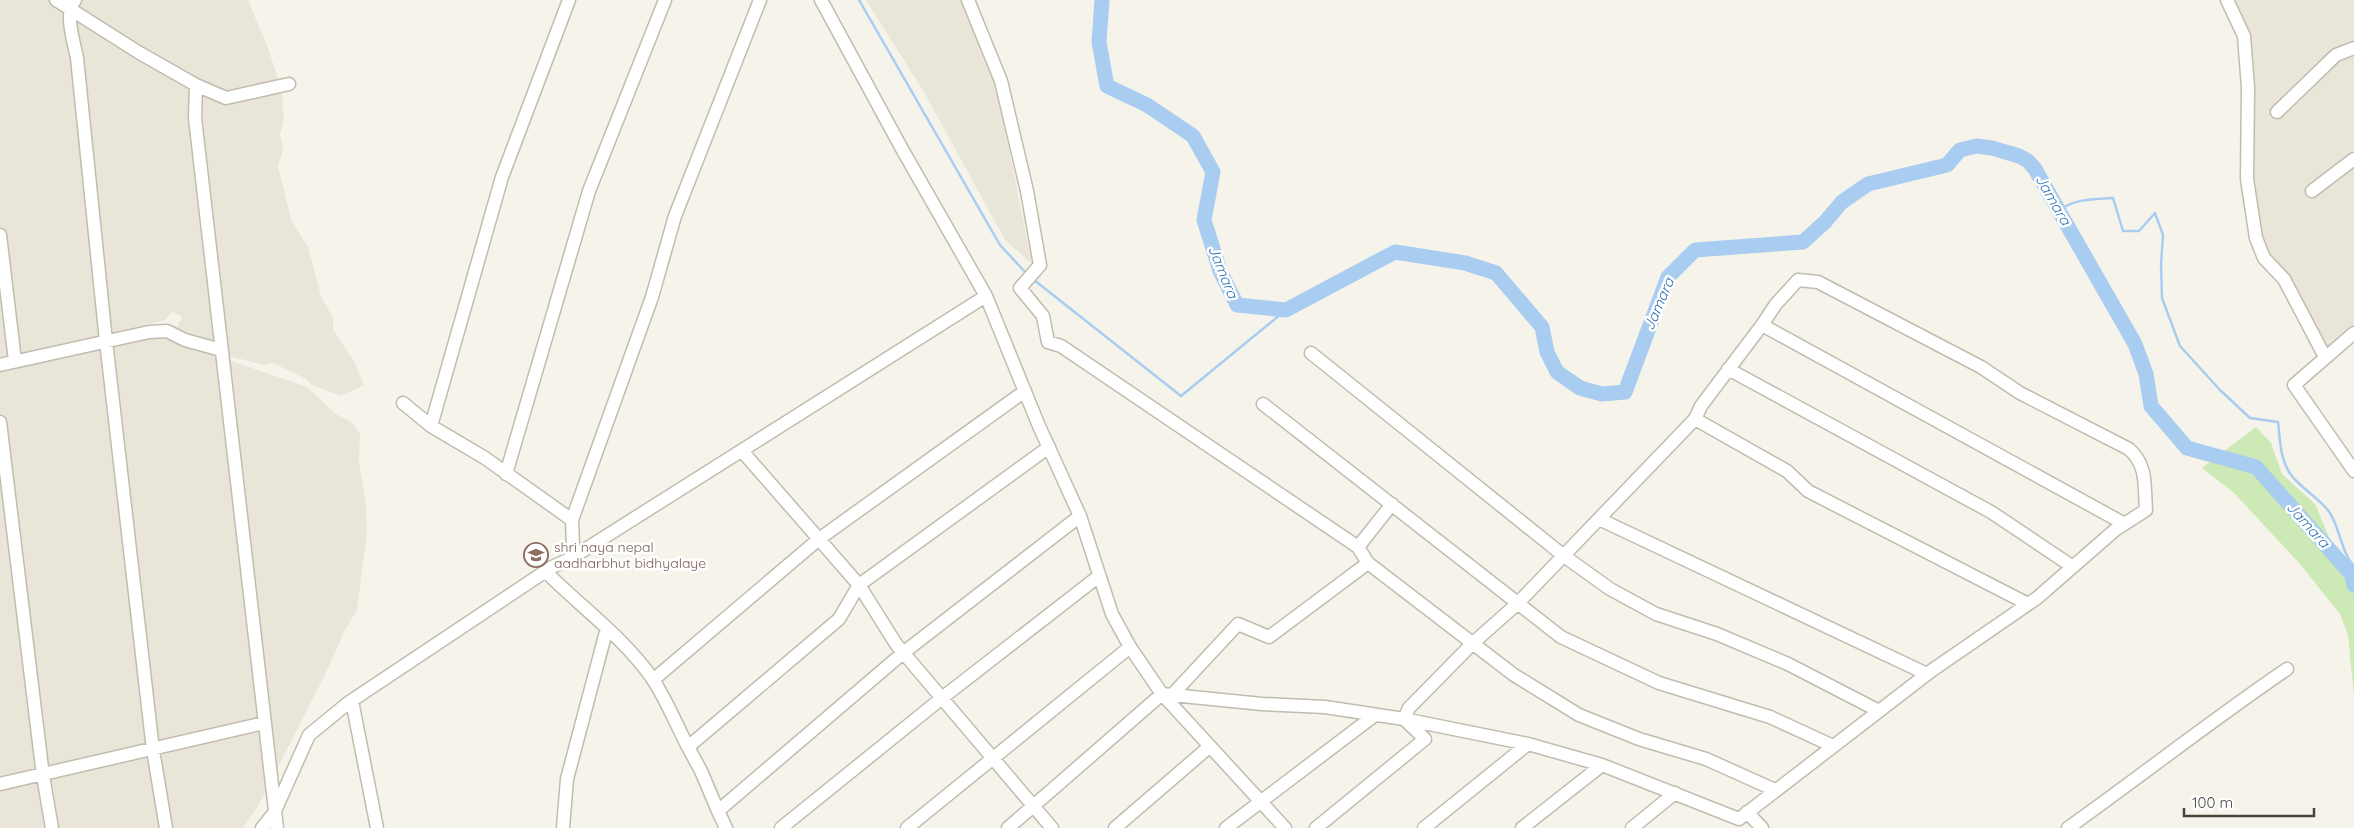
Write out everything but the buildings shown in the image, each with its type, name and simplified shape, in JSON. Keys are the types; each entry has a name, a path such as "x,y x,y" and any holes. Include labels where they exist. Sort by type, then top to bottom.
{"street":[{"path":"56,0 73,5 196,86 226,98 288,84"},
{"path":"431,426 502,177 569,0"},
{"path":"506,474 589,191 645,55 665,0"},
{"path":"570,558 573,546 572,520 652,297 676,216 760,0"},
{"path":"822,0 902,149 986,296 1080,516 1112,614 1130,647 1209,746 1285,828"},
{"path":"968,0 1001,81 1034,228 1040,265 1020,288 1043,316 1048,342 1061,346 1358,547 1368,563 1514,675 1579,715 1639,739 1706,759 1775,790"},
{"path":"2227,0 2244,36 2248,88 2247,179 2256,238 2264,258 2284,279 2324,357"},
{"path":"73,5 106,341 153,750 166,828"},
{"path":"2278,112 2336,55 2354,48"},
{"path":"196,86 195,118 277,828"},
{"path":"2312,191 2354,159"},
{"path":"0,235 16,361"},
{"path":"1404,719 1409,708 1473,643 1517,604 1695,419 1728,369 1776,304 1798,280 1818,282 1981,367 2020,393 2129,449 2138,458 2144,474 2146,510 2123,523 2028,604 1927,674 1728,828"},
{"path":"262,828 274,813 308,735 352,701 546,572 742,451 986,296"},
{"path":"1762,325 2123,523"},
{"path":"0,365 149,332 167,331 185,340 221,350"},
{"path":"2354,333 2324,357 2294,385 2354,471"},
{"path":"1311,353 1564,556 1610,589 1656,614 1717,634 1788,664 1879,711"},
{"path":"1728,369 1990,512 2073,567"},
{"path":"653,680 819,539 1025,391"},
{"path":"403,403 431,426 485,458 572,520"},
{"path":"1263,404 1561,637 1659,683 1770,717 1833,746"},
{"path":"1695,419 1787,471 1808,491 2028,604"},
{"path":"0,422 43,776 52,828"},
{"path":"688,747 839,619 859,585 1049,447"},
{"path":"742,451 859,585 903,653 1052,828"},
{"path":"1358,547 1392,504"},
{"path":"718,811 903,653 1080,516"},
{"path":"1599,519 1927,674"},
{"path":"1008,828 1167,694 1238,624 1269,637 1368,563"},
{"path":"546,572 607,628 653,680 688,747 726,828"},
{"path":"781,828 942,698 1099,576"},
{"path":"563,828 567,778 607,628"},
{"path":"907,828 1130,647"},
{"path":"2068,828 2138,779 2195,733 2287,670"},
{"path":"1167,694 1262,704 1325,707 1404,719 1528,744 1602,765 1675,793 1743,816 1762,828"},
{"path":"352,701 378,828"},
{"path":"1226,828 1260,800 1375,715"},
{"path":"1316,828 1425,739 1404,719"},
{"path":"0,784 43,776 264,723"},
{"path":"1424,828 1528,744"},
{"path":"1115,828 1209,746"},
{"path":"1522,828 1602,765"},
{"path":"1632,828 1675,793"}],"shaded area":[{"path":"0,0 248,0 268,48 281,88 284,117 280,135 283,150 278,166 291,220 308,247 321,296 333,318 333,329 355,363 364,385 341,396 312,385 306,379 273,363 265,365 228,356 211,343 176,329 182,317 172,312 165,320 0,361"},
{"path":"866,0 964,0 994,75 1032,264 1005,240 925,94"},
{"path":"2232,0 2354,0 2354,330 2327,351 2274,262 2260,232 2252,165 2252,137"},
{"path":"154,338 175,339 211,354 307,387 336,414 354,424 360,434 359,461 366,503 367,532 357,610 345,630 324,677 258,806 243,828 0,828 0,372 98,348"}],"green space":[{"path":"2256,427 2271,443 2282,474 2315,504 2340,563 2354,577 2354,697 2348,635 2340,614 2300,564 2234,493 2202,468"}],"waterway":[{"path":"859,0 1000,245 1026,273"},
{"name":"Jamara","path":"1102,0 1099,42 1107,86 1147,105 1193,136 1213,172 1204,220 1220,271 1237,305 1286,310 1395,252 1465,263 1496,273 1542,327 1547,352 1557,372 1580,388 1602,394 1625,392 1668,277 1695,250 1803,242 1825,222 1842,202 1868,184 1947,165 1960,150 1977,146 1992,148 2019,156 2028,161 2035,169 2135,344 2146,374 2151,406 2187,448 2256,467 2352,575 2354,585"},
{"path":"2059,210 2065,206 2091,199 2113,198 2123,231 2139,231 2155,213 2163,235 2161,265 2162,298 2180,346 2220,390 2250,418 2278,422 2282,454 2289,472 2330,513 2347,555 2354,566"},
{"path":"1034,280 1181,396 1286,310"}],"place":[{"name":"shri naya nepal aadharbhut bidhyalaye","path":"536,555"}]}
